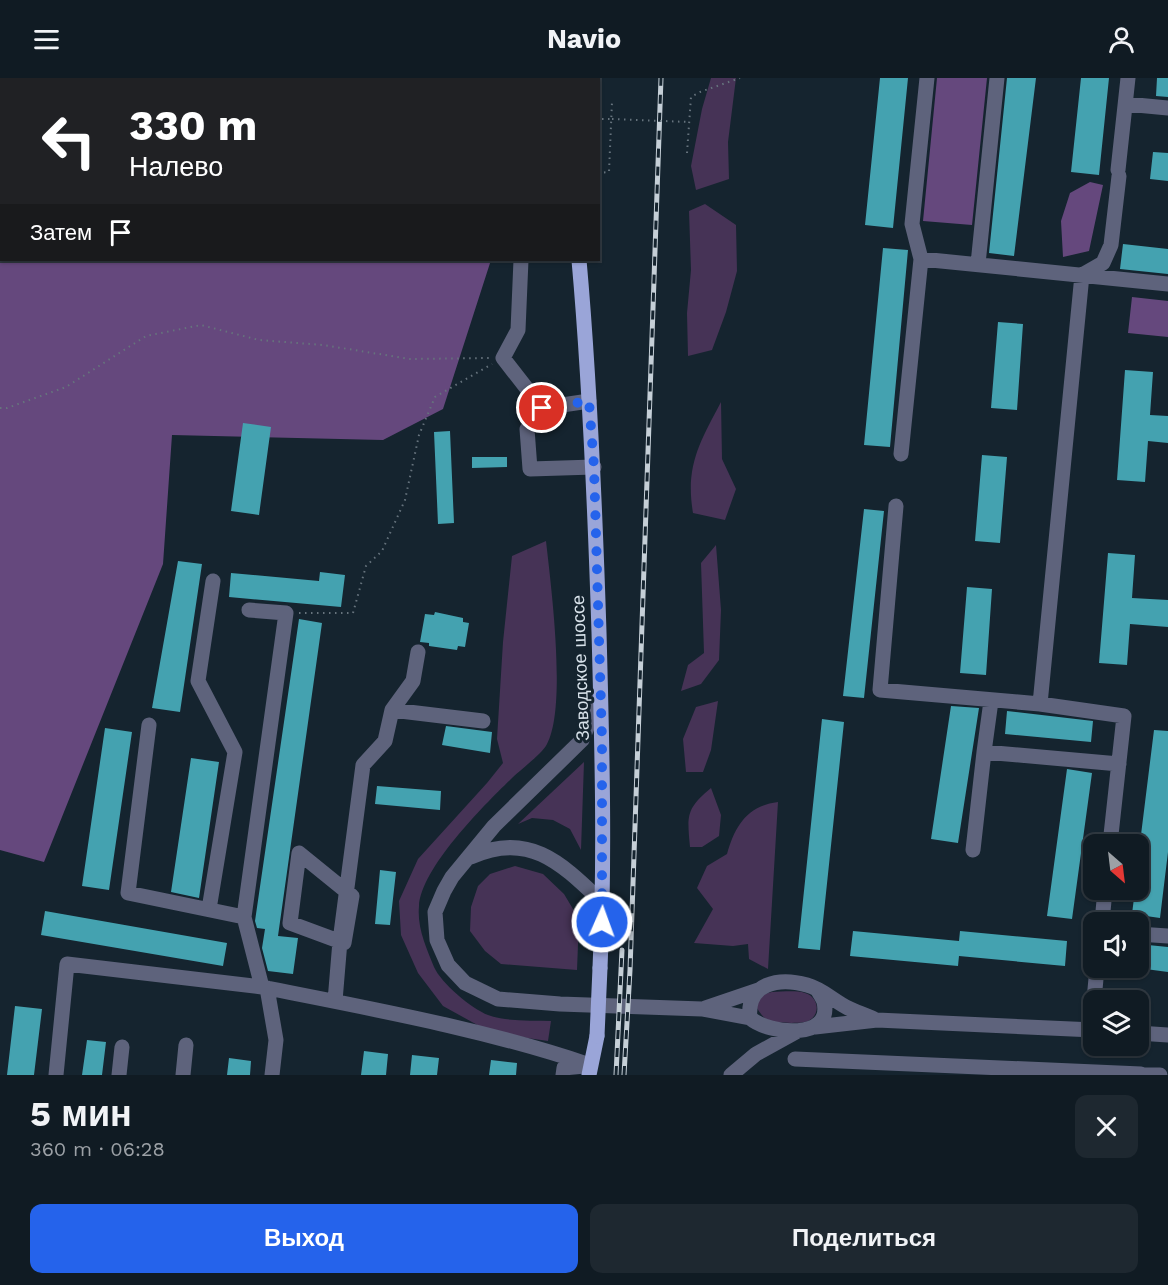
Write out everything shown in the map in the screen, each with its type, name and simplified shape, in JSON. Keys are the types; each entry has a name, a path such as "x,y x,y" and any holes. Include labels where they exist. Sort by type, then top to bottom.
{"main road":[{"name":"Заводское шоссе","path":"579,261 594,467 603,903 597,1036 589,1070"}],"street":[{"path":"901,454 921,259 912,224 927,78"},
{"path":"978,264 997,78"},
{"path":"1082,275 1103,263 1112,245 1128,78"},
{"path":"1126,104 1168,108"},
{"path":"921,259 1168,284"},
{"path":"521,261 518,330 503,358 542,408"},
{"path":"1040,704 1082,275"},
{"path":"589,401 542,408 527,429 530,469 594,467"},
{"path":"896,506 880,690 1040,704 1124,716 1111,834"},
{"path":"209,909 235,752 198,681 213,581"},
{"path":"249,610 286,613 244,916 265,987 276,1040 272,1075"},
{"path":"335,1001 340,941 363,765 385,741 392,710 413,681 418,651"},
{"path":"600,695 582,740 494,826 444,891 435,912 437,940 448,965 465,983 498,999 560,1004 702,1009 750,1018 757,1024 772,1029 807,1029 877,1020 1083,1030"},
{"path":"973,850 991,701"},
{"path":"392,710 483,721"},
{"path":"149,725 128,893 244,916"},
{"path":"984,752 1119,764"},
{"path":"466,860 488,849 511,846 536,850 567,868 603,903"},
{"path":"299,853 352,896 344,943 340,941 290,923 299,853"},
{"path":"1149,935 1168,936"},
{"path":"56,1075 67,964 265,987 375,1009 522,1045 589,1070"},
{"path":"750,1018 749,1008 758,990 766,984 777,983 806,984 849,1008 877,1020"},
{"path":"731,1075 756,1054 807,1029 823,1015 824,1002 818,989"},
{"path":"702,1009 758,990"},
{"path":"756,1054 772,1029"},
{"path":"1149,1034 1168,1035"},
{"path":"183,1075 186,1045"},
{"path":"119,1075 122,1047"},
{"path":"795,1059 1160,1075"},
{"path":"563,1075 564,1068 589,1070"}],"path":[{"path":"687,153 691,97 740,78"},
{"path":"600,172 609,172 612,102"},
{"path":"602,119 689,122"},
{"path":"0,408 7,408 66,387 146,336 201,325 259,340 323,345 410,358 503,358"},
{"path":"286,613 353,613 366,567 382,550 405,500 419,435 435,397 503,358"}],"shaded area":[{"path":"711,78 736,78 728,142 729,179 696,190 691,166 702,109"},
{"path":"937,78 987,78 972,225 923,221"},
{"path":"1090,182 1103,185 1089,251 1063,257 1061,221 1070,193"},
{"path":"705,204 736,225 737,271 726,312 712,350 688,356 687,313 691,270 689,211"},
{"path":"0,261 491,261 443,409 383,440 172,435 163,564 44,862 0,850"},
{"path":"1132,297 1168,301 1168,337 1128,333"},
{"path":"721,402 722,459 736,489 725,520 693,513 691,496 691,481 696,455"},
{"path":"546,541 554,615 557,675 553,726 547,744 486,804 442,856 422,891 419,922 434,967 450,988 488,1015 511,1020 551,1021 548,1041 507,1035 481,1027 443,1006 418,973 401,935 399,901 418,859 503,763 497,739 503,642 512,556"},
{"path":"716,545 721,610 719,660 701,684 681,691 688,665 704,653 701,563"},
{"path":"718,701 711,750 703,772 686,772 683,739 696,707"},
{"path":"584,762 581,850 570,829 553,820 532,818 518,824"},
{"path":"711,788 721,815 719,836 702,847 690,847 688,827 690,813"},
{"path":"778,802 768,969 749,959 748,944 733,946 694,943 713,909 697,888 707,866 727,854 738,826 744,819 758,808"},
{"path":"515,866 543,874 564,894 579,919 577,970 501,964 485,951 470,931 471,907 478,886 490,874"},
{"path":"772,992 797,992 810,995 817,1006 815,1015 801,1023 768,1020 757,1008 761,997"}],"building":[{"path":"880,78 908,78 893,228 865,225"},
{"path":"1007,78 1036,78 1014,256 989,253"},
{"path":"1081,78 1109,78 1099,175 1071,172"},
{"path":"1157,78 1168,78 1168,97 1156,96"},
{"path":"1153,152 1168,153 1168,181 1150,179"},
{"path":"1123,244 1168,249 1168,274 1120,269"},
{"path":"883,248 908,250 890,447 864,445"},
{"path":"998,322 1023,324 1017,410 991,408"},
{"path":"1125,370 1153,372 1150,415 1168,416 1168,443 1148,441 1145,482 1117,480"},
{"path":"243,423 271,427 259,515 231,511"},
{"path":"450,431 454,523 438,524 434,432"},
{"path":"982,455 1007,457 1000,543 975,541"},
{"path":"472,457 507,457 507,467 472,468"},
{"path":"864,509 884,511 864,698 843,696"},
{"path":"1108,553 1135,555 1132,598 1168,600 1168,627 1130,624 1127,665 1099,663"},
{"path":"178,561 202,564 180,712 152,708"},
{"path":"320,572 345,575 341,607 229,597 231,573 319,581"},
{"path":"967,587 992,589 986,675 960,673"},
{"path":"435,612 463,618 463,622 469,623 465,647 458,646 457,650 429,646 429,643 420,642 425,614 434,615"},
{"path":"299,619 322,623 278,936 298,938 293,974 268,971 262,948 265,929 257,928 255,921"},
{"path":"951,706 979,708 958,843 931,839"},
{"path":"1007,711 1093,721 1091,742 1005,734"},
{"path":"822,719 844,722 820,950 798,948"},
{"path":"446,726 492,732 490,753 442,745"},
{"path":"105,728 132,732 109,890 82,886"},
{"path":"1154,730 1168,731 1168,852 1160,918 1149,916 1149,912 1132,912 1134,900 1149,900 1149,834 1141,834"},
{"path":"191,758 219,762 199,898 171,892"},
{"path":"1067,769 1092,773 1072,919 1047,916"},
{"path":"377,786 441,791 440,810 375,804"},
{"path":"380,870 396,872 390,925 375,924"},
{"path":"45,911 227,943 223,966 41,935"},
{"path":"853,931 959,941 960,931 1067,941 1065,966 959,956 958,966 850,956"},
{"path":"1149,945 1168,947 1168,972 1149,969"},
{"path":"15,1006 42,1009 34,1075 7,1075"},
{"path":"87,1040 106,1042 102,1075 82,1075"},
{"path":"364,1051 388,1054 386,1075 361,1075"},
{"path":"412,1055 439,1058 437,1075 410,1075"},
{"path":"229,1058 251,1061 250,1075 227,1075"},
{"path":"491,1060 517,1063 516,1075 489,1075"}],"railway":[{"path":"624,1075 630,970 661,78"},
{"path":"616,1075 622,950"}],"route":[{"path":"542,408 589,401 594,467 602,740 602,922"}]}
